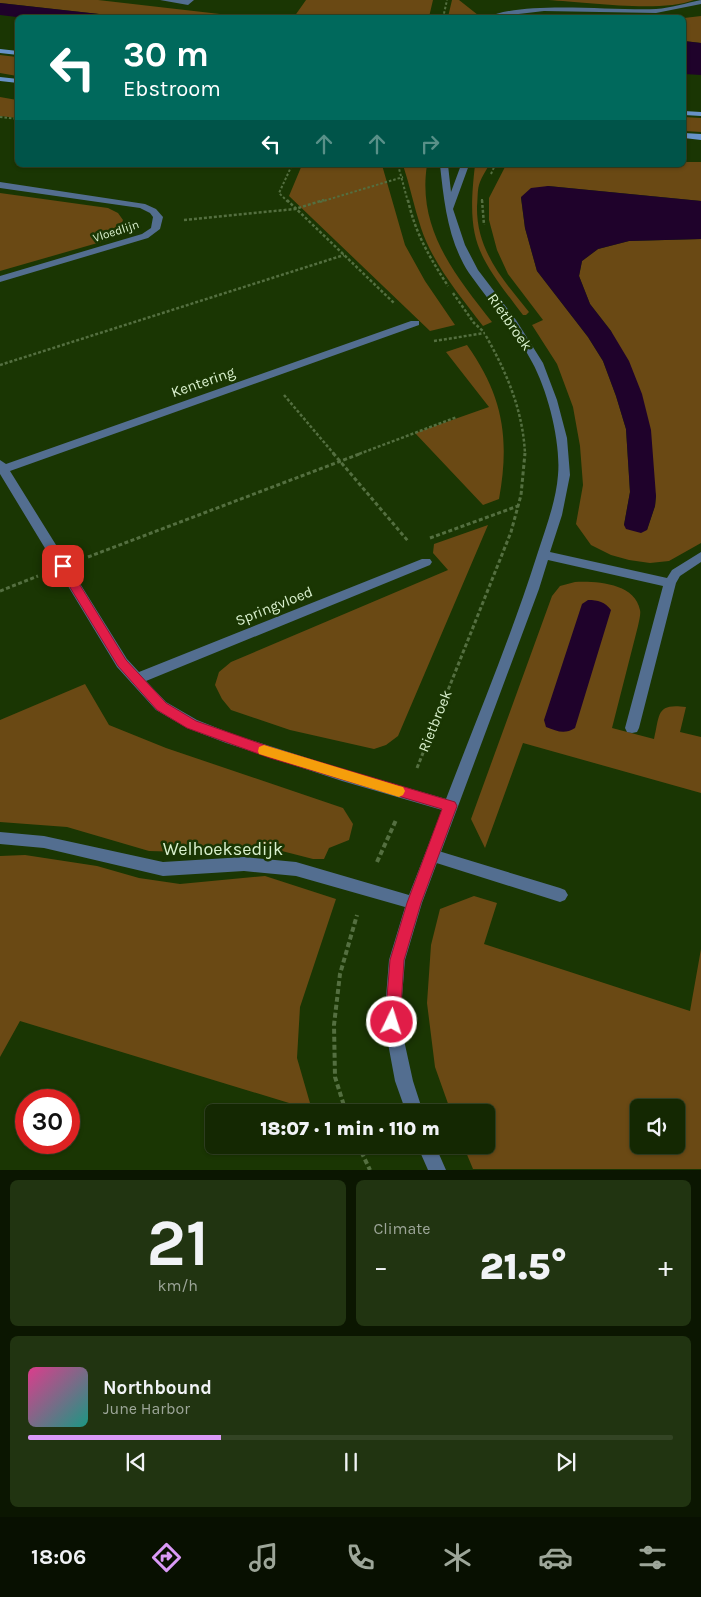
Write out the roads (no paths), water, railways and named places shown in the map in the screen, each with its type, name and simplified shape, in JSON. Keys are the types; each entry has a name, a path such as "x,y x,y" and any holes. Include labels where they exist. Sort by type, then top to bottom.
{"main road":[{"path":"0,51 15,53"},
{"path":"0,79 15,81"},
{"path":"686,113 701,114"},
{"path":"686,136 701,137"}],"street":[{"path":"164,0 188,3 190,0"},
{"path":"494,15 505,8 537,4 654,11 684,7 701,2"},
{"name":"Rietbroek","path":"412,1104 404,1080 392,1022 397,960 414,903 544,555 556,515 564,475 561,438 552,400 538,363 512,322 473,271 460,245 449,211 444,167"},
{"path":"449,211 464,167"},
{"name":"Vloedlijn","path":"0,185 142,206 153,211 158,217 155,229 145,236 0,279"},
{"name":"Kentering","path":"1,467 415,323"},
{"path":"1,467 122,663 161,706 192,724 288,759 450,806"},
{"path":"544,555 670,583"},
{"path":"632,728 670,583 676,573 701,556"},
{"name":"Springvloed","path":"136,679 426,562"},
{"name":"Welhoeksedijk","path":"0,838 44,842 163,869 244,864 296,869 414,903"},
{"path":"432,855 560,895"},
{"path":"430,1154 437,1170"}]}
